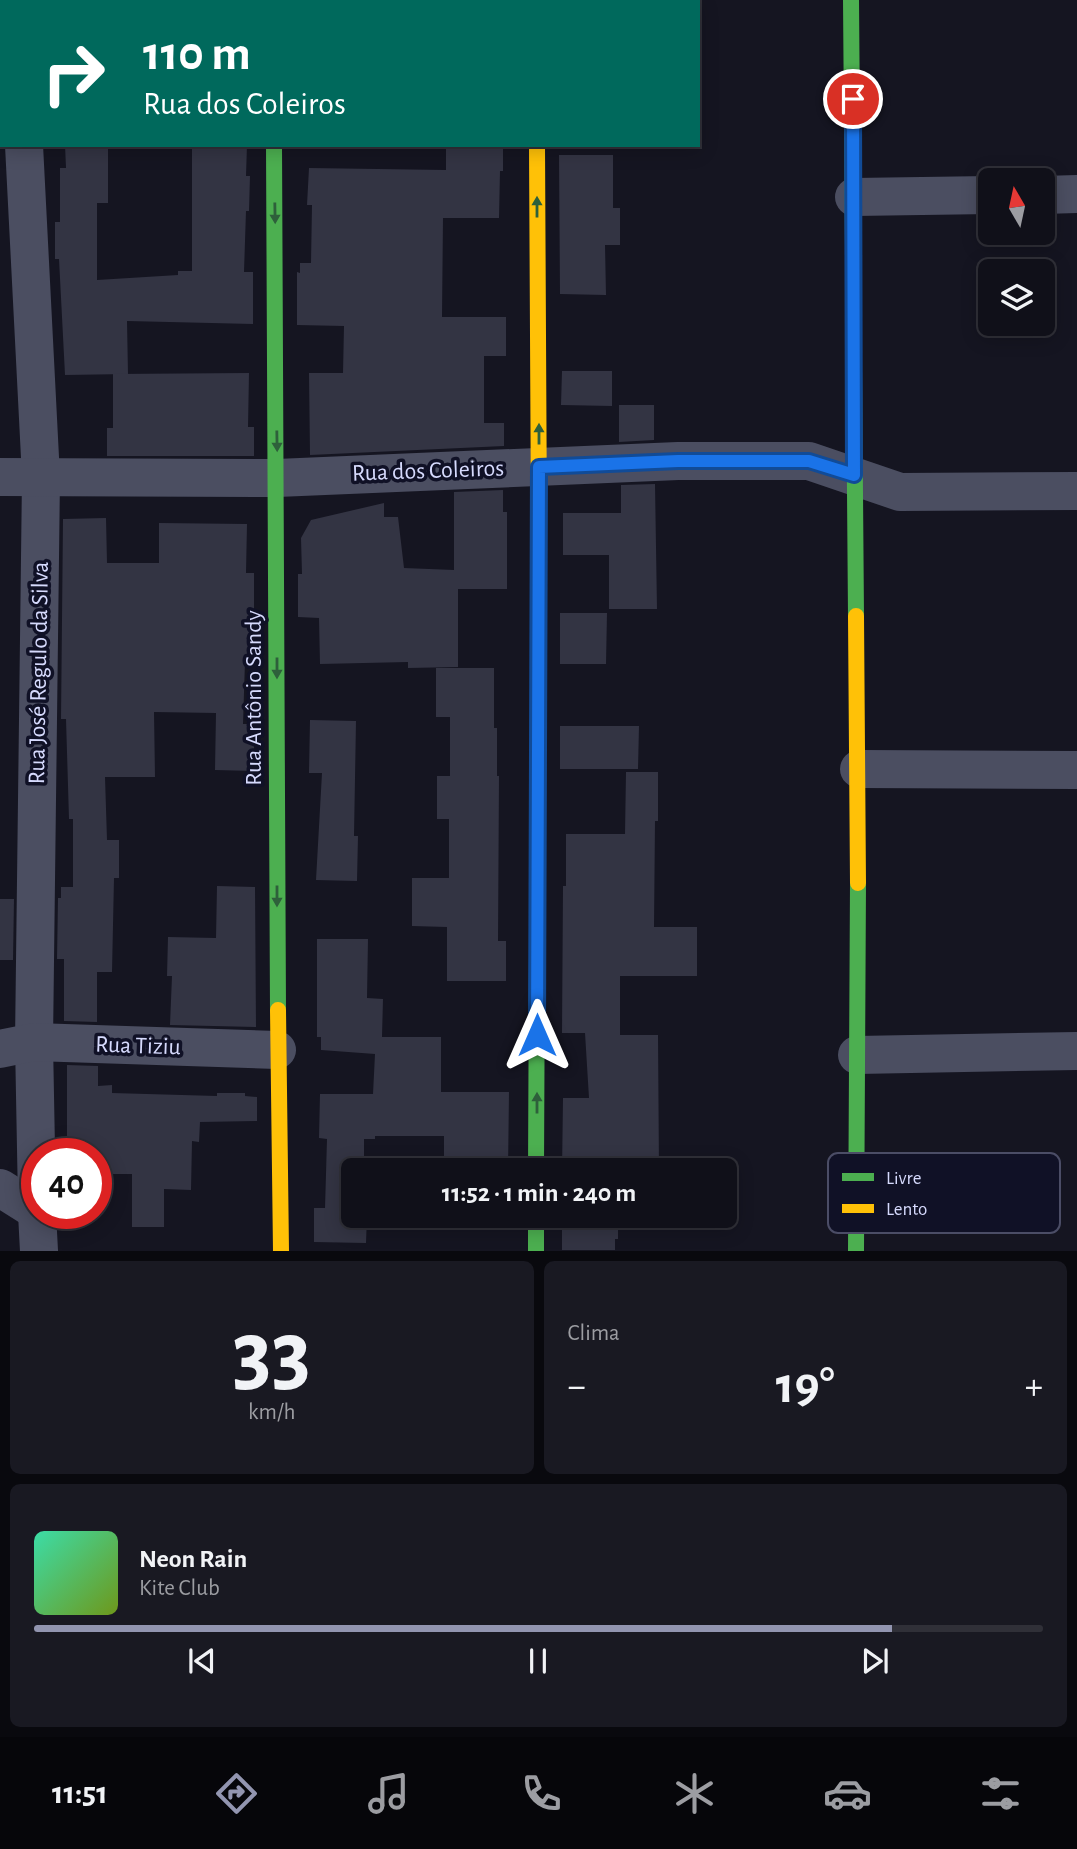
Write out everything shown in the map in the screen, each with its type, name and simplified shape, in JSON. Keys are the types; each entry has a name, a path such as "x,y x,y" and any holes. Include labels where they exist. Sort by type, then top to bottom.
{"street":[{"path":"851,0 859,769 857,1153"},
{"name":"Rua José Regulo da Silva","path":"24,147 41,477 17,1045 29,1138"},
{"name":"Rua Antônio Sandy","path":"274,147 277,1051 281,1251"},
{"path":"536,1158 539,467 537,147"},
{"path":"1055,195 1077,194"},
{"path":"855,197 978,195"},
{"name":"Rua dos Coleiros","path":"0,477 277,478 678,461 809,461 900,492 1077,491"},
{"path":"859,769 1077,770"},
{"name":"Rua Tiziu","path":"17,1045 277,1051"},
{"path":"858,1055 1077,1051"},
{"path":"0,1188 21,1202"},
{"path":"536,1228 536,1251"},
{"path":"38,1229 39,1251"},
{"path":"856,1233 856,1251"}],"building":[{"path":"65,147 108,147 108,203 97,203 97,280 178,275 178,271 192,271 192,147 247,147 246,176 250,176 244,272 253,272 253,324 127,321 128,374 65,375 59,259 55,259 55,222 60,222 60,168 66,168"},
{"path":"446,147 503,147 499,218 443,218 442,317 506,317 506,356 484,356 484,423 504,423 504,446 310,455 309,373 343,373 344,326 297,325 297,272 300,273 300,263 311,263 312,205 307,205 309,168 446,170"},
{"path":"559,155 613,155 613,208 620,208 620,245 605,245 606,295 560,294"},
{"path":"562,371 612,371 612,406 561,405"},
{"path":"249,373 248,427 254,427 254,456 107,456 107,428 113,428 113,374"},
{"path":"619,405 654,405 654,440 619,442"},
{"path":"655,484 657,609 609,609 609,555 563,555 563,513 621,513 621,485"},
{"path":"503,490 503,512 507,512 507,589 458,589 458,667 408,668 408,662 320,664 319,618 298,617 298,574 302,574 301,538 311,520 384,503 384,517 398,517 404,568 454,570 454,492"},
{"path":"106,518 107,563 159,563 159,523 247,524 246,573 254,573 254,662 245,661 243,724 254,724 254,771 215,770 216,713 154,712 155,777 105,777 107,840 119,840 119,878 114,878 112,972 97,972 97,1022 64,1021 64,959 57,959 58,898 61,898 61,887 73,887 73,819 69,819 66,719 61,719 63,519"},
{"path":"560,613 607,613 606,664 560,664"},
{"path":"436,668 494,668 494,728 497,728 499,776 498,941 506,941 506,981 447,981 447,927 412,926 412,878 449,878 449,819 437,819 437,776 450,776 450,717 436,717"},
{"path":"310,720 356,721 354,836 358,836 357,881 316,880 322,773 309,773"},
{"path":"560,726 639,726 638,769 560,769"},
{"path":"626,772 658,772 654,927 697,927 697,976 620,976 620,1035 658,1035 659,1158 562,1158 563,1098 589,1098 585,1033 562,1033 566,834 625,834"},
{"path":"217,886 255,887 256,1027 170,1025 172,976 167,976 168,937 216,938"},
{"path":"0,899 14,899 13,960 0,960"},
{"path":"317,939 368,939 367,998 383,999 382,1037 441,1037 441,1092 509,1092 508,1158 444,1158 444,1136 375,1136 375,1139 364,1139 364,1158 341,1158 341,1228 367,1228 366,1243 314,1242 314,1208 325,1208 327,1139 319,1138 320,1094 373,1094 375,1054 321,1050 321,1037 317,1037"},
{"path":"67,1065 98,1066 98,1086 112,1085 112,1093 217,1096 217,1093 245,1093 245,1096 257,1097 257,1121 200,1122 199,1142 192,1141 191,1190 164,1189 164,1227 132,1227 132,1174 112,1174 112,1138 67,1138"},
{"path":"562,1228 618,1228 615,1250 562,1250"}],"traffic: fast":[{"path":"851,0 856,616"},
{"path":"274,147 278,1010"},
{"path":"536,1158 539,526"},
{"path":"857,1153 858,883"},
{"path":"536,1228 536,1251"},
{"path":"856,1233 856,1251"}],"traffic: slow":[{"path":"537,147 539,526"},
{"path":"856,616 858,883"},
{"path":"278,1010 281,1251"}],"route":[{"path":"537,1035 539,467 678,461 809,461 854,475 853,99"}]}
